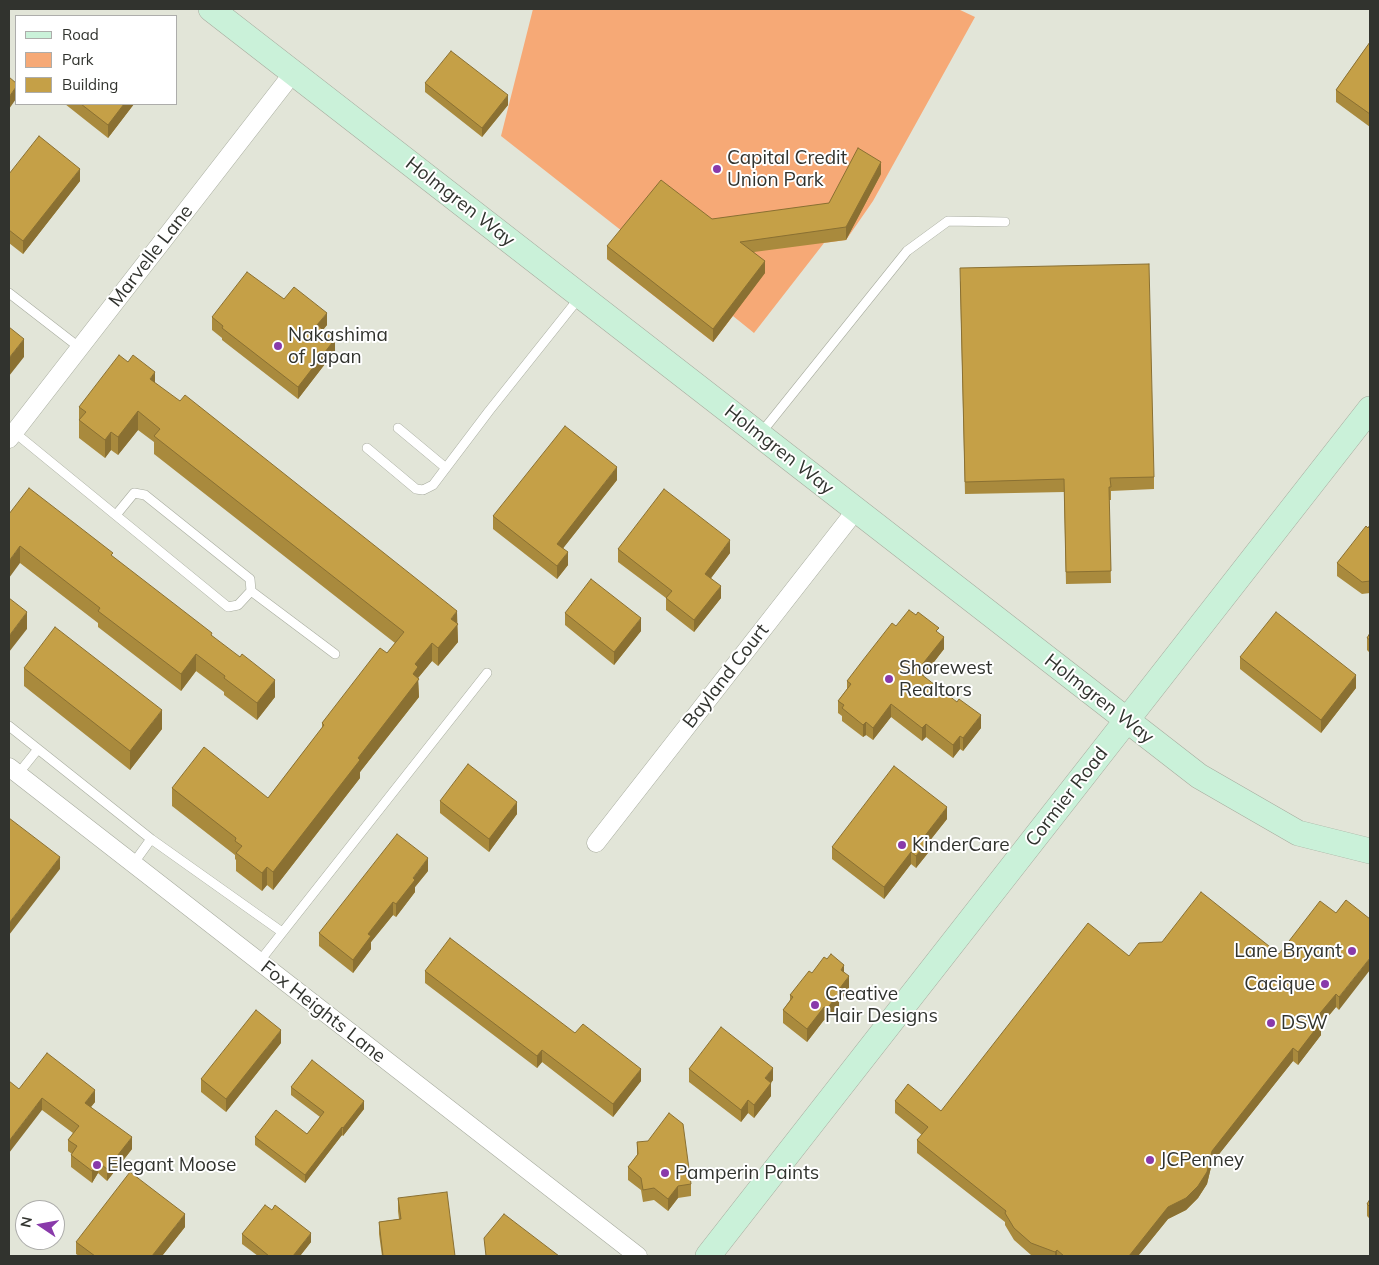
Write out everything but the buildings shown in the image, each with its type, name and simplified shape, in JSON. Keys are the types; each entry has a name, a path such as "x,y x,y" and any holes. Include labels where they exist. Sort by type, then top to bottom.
{"street":[{"name":"Holmgren Way","path":"211,9 1199,776 1298,833 1370,851"},
{"name":"Marvelle Lane","path":"12,435 293,73"},
{"name":"Cormier Road","path":"708,1256 1370,409"},
{"name":"Bayland Court","path":"596,842 856,510"},
{"name":"Fox Heights Lane","path":"13,771 638,1256"}],"lane":[{"path":"759,435 907,251 948,221 1005,222"},
{"path":"9,293 80,348"},
{"path":"367,448 416,489 423,490 433,485 581,296"},
{"path":"398,428 446,468"},
{"path":"12,435 116,515 228,607 238,605 251,591 250,579 145,495 134,493 116,515"},
{"path":"251,591 335,654"},
{"path":"259,962 487,673"},
{"path":"9,726 151,839 282,932"},
{"path":"13,771 38,749"},
{"path":"133,864 151,839"}],"green space":[{"name":"Capital Credit Union Park","path":"533,9 958,9 975,17 873,201 846,240 824,243 754,333 733,316 713,342 607,259 627,235 501,136"}],"place":[{"name":"Capital Credit Union Park","path":"717,169"},
{"name":"Nakashima of Japan","path":"278,346"},
{"name":"Shorewest Realtors","path":"889,679"},
{"name":"KinderCare","path":"902,845"},
{"name":"Lane Bryant","path":"1352,951"},
{"name":"Cacique","path":"1325,984"},
{"name":"Creative Hair Designs","path":"815,1005"},
{"name":"DSW","path":"1271,1023"},
{"name":"JCPenney","path":"1150,1160"},
{"name":"Elegant Moose","path":"97,1165"},
{"name":"Pamperin Paints","path":"665,1173"}]}
